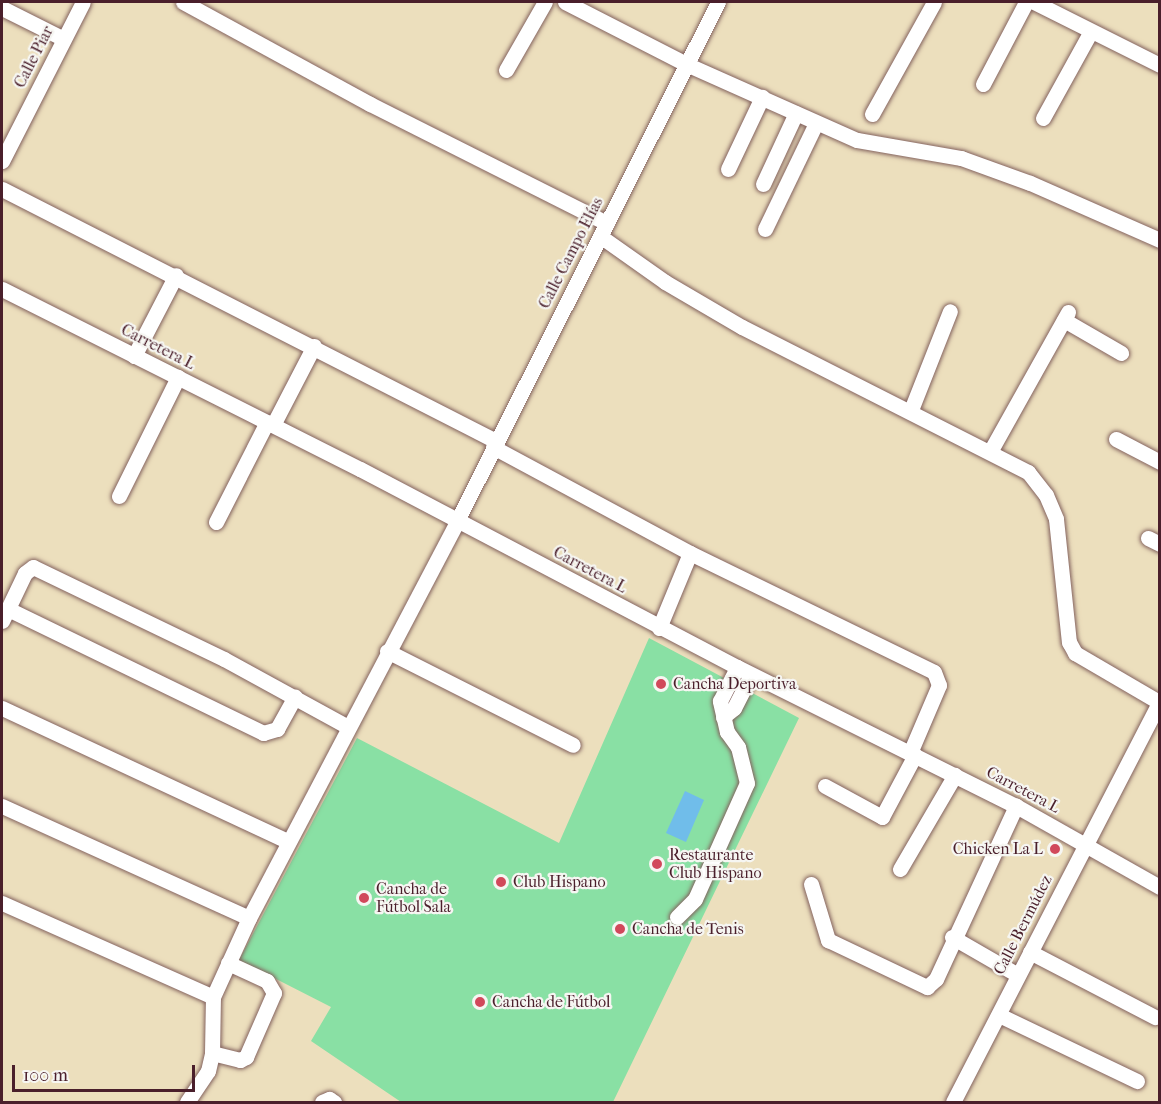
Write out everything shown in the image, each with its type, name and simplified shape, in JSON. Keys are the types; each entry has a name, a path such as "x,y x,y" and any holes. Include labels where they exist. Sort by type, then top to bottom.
{"street":[{"name":"Calle Piar","path":"2,161 83,2"},
{"path":"183,2 603,230 665,282 742,327 991,450 1028,472 1052,506 1070,642 1076,653 1158,707"},
{"path":"506,70 545,2"},
{"path":"565,2 686,64 856,140 962,158 1030,183 1160,240"},
{"name":"Calle Campo Elías","path":"213,997 287,841 457,521 718,2"},
{"path":"872,114 934,2"},
{"path":"982,84 1026,2"},
{"path":"1034,2 1160,65"},
{"path":"2,8 64,39"},
{"path":"1043,118 1090,31"},
{"path":"728,169 762,97"},
{"path":"764,184 796,113"},
{"path":"765,229 816,123"},
{"path":"2,189 314,346 690,553 934,672 939,686 913,754 882,817 825,786"},
{"path":"134,356 176,275"},
{"name":"Carretera L","path":"2,289 270,424 737,668 1016,806 1160,887"},
{"path":"911,410 950,311"},
{"path":"991,450 1066,316 1122,353"},
{"path":"216,522 314,346"},
{"path":"119,496 178,377"},
{"path":"1116,439 1160,462"},
{"path":"659,628 690,553"},
{"path":"295,697 277,729 263,732 5,615 25,573 33,567 295,697 348,727"},
{"path":"387,651 573,745"},
{"path":"677,917 694,898 747,783 738,747 723,717 720,701 737,668"},
{"path":"723,717 735,708 751,675"},
{"name":"Calle Bermúdez","path":"953,1102 1158,707"},
{"path":"2,708 287,841"},
{"path":"900,869 955,775"},
{"path":"2,806 249,918"},
{"path":"811,884 828,940 919,986 927,987 936,979 952,937 1016,806"},
{"path":"2,903 213,997 212,1053 208,1071 187,1102"},
{"path":"952,937 1018,975"},
{"path":"1030,952 1155,1017"},
{"path":"212,1053 240,1060 246,1058 274,993 267,981 228,963"},
{"path":"999,1015 1137,1081"},
{"path":"322,1102 329,1099 334,1102"}],"green space":[{"name":"Club Hispano","path":"649,638 799,718 613,1102 401,1102 311,1041 331,1007 239,960 357,738 559,843"}],"water":[{"path":"685,791 704,800 686,842 666,833"}],"place":[{"name":"Cancha Deportiva","path":"661,684"},
{"name":"Chicken La L","path":"1055,849"},
{"name":"Restaurante Club Hispano","path":"657,864"},
{"name":"Club Hispano","path":"501,882"},
{"name":"Cancha de Fútbol Sala","path":"364,898"},
{"name":"Cancha de Tenis","path":"620,929"},
{"name":"Cancha de Fútbol","path":"480,1002"}]}
